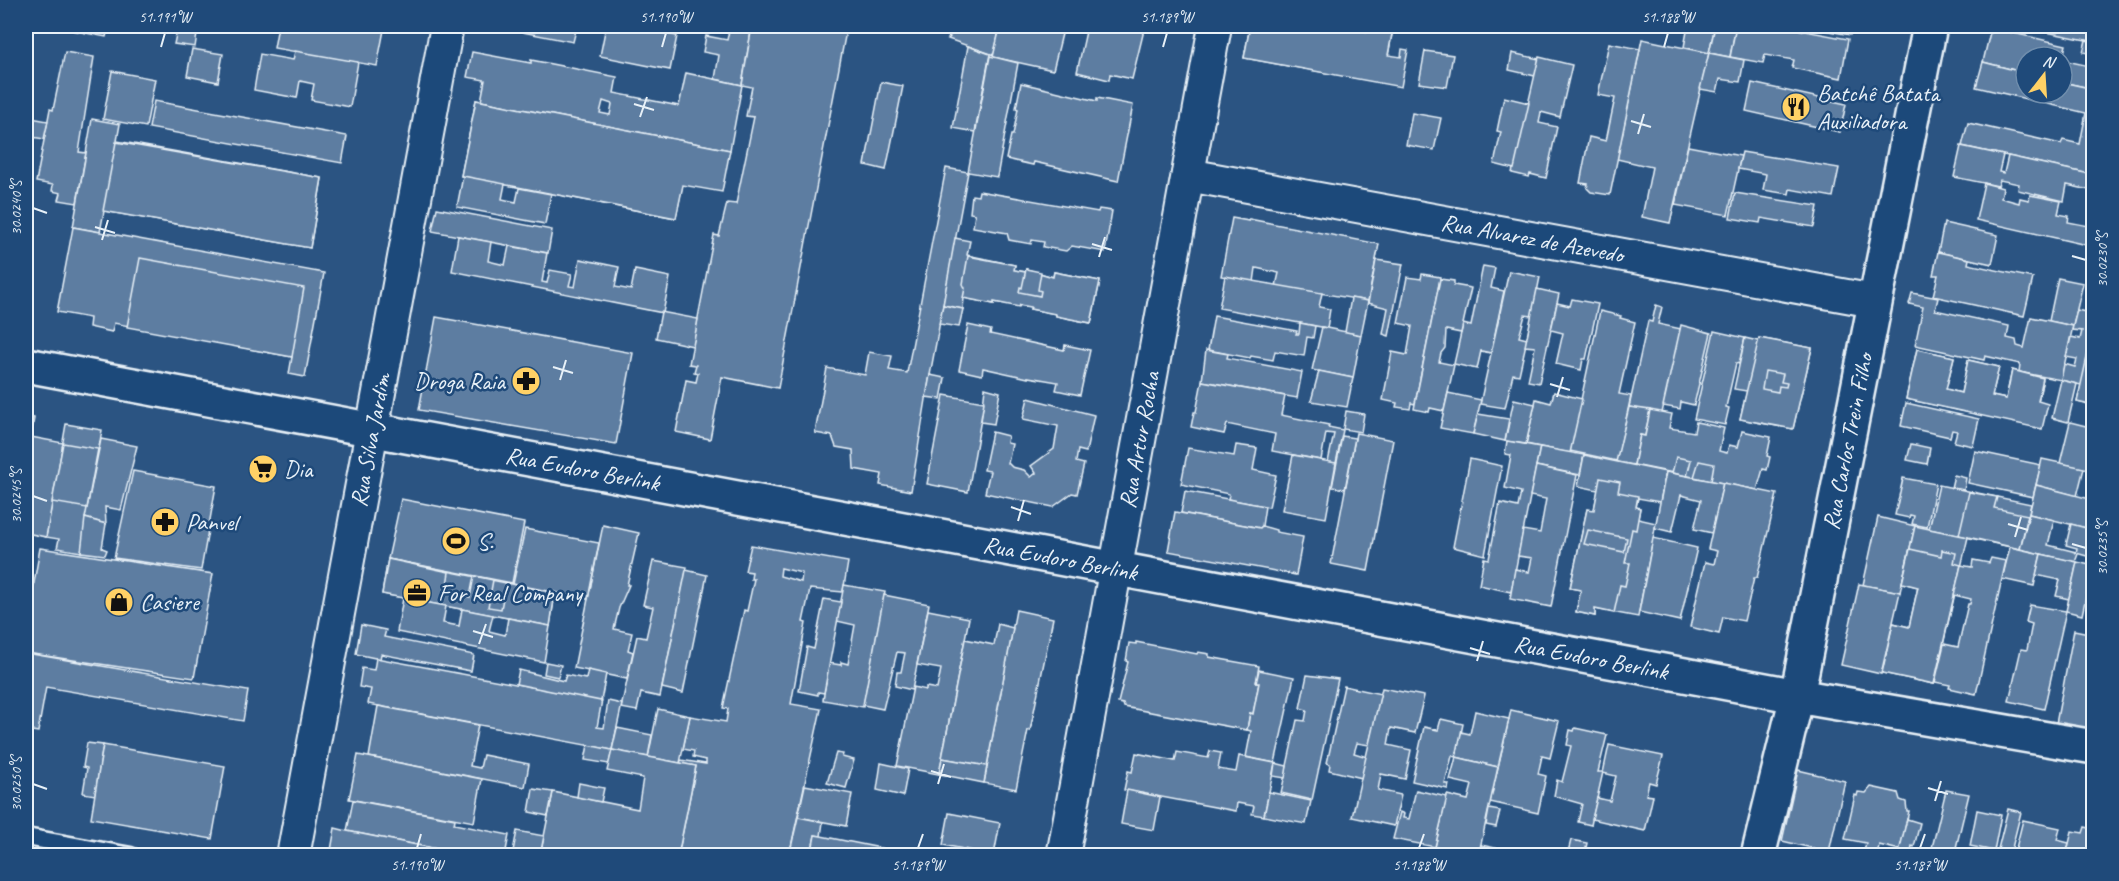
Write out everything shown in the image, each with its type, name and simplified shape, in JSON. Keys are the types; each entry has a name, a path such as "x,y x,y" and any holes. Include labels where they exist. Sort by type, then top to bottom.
{"street":[{"name":"Rua Silva Jardim","path":"293,855 447,26"},
{"name":"Rua Artur Rocha","path":"1064,855 1215,26"},
{"name":"Rua Carlos Trein Filho","path":"1758,855 1797,696 1930,26"},
{"name":"Rua Alvarez de Azevedo","path":"1188,175 1875,302"},
{"name":"Rua Eudoro Berlink","path":"26,365 1797,696 2094,747"}],"lane":[{"path":"26,837 131,855"}],"building":[{"path":"65,26 109,26 106,37 65,29"},
{"path":"278,26 359,26 384,30 377,66 274,48"},
{"path":"492,26 577,26 573,42"},
{"path":"606,26 624,26 677,36 670,70 600,56"},
{"path":"730,26 752,26 742,85 715,79 719,55 703,52 706,36 727,40"},
{"path":"752,26 847,26 778,388 722,377 710,439 676,432 686,380 696,382 698,373 694,372 696,365 689,364 714,235 719,236 727,203 736,204 754,117 746,116 752,87 742,85"},
{"path":"938,26 999,26 994,55 948,39 950,37 944,34 947,32"},
{"path":"1008,26 1064,26 1053,70 993,57 1000,27 1007,32"},
{"path":"1079,26 1145,26 1132,79 1110,74 1109,80 1077,72 1087,27"},
{"path":"1250,26 1351,26 1350,28 1369,32 1370,26 1393,29 1383,83 1244,58"},
{"path":"1250,26 1351,26 1350,28 1369,32 1370,26 1393,29 1388,55 1401,57 1402,49 1408,50 1401,87 1244,58"},
{"path":"1688,26 1715,26 1709,53 1684,47"},
{"path":"1715,26 1736,26 1730,57 1709,53"},
{"path":"1736,26 1801,26 1800,30 1848,39 1841,78 1792,68 1794,60 1765,55 1763,63 1730,57"},
{"path":"1801,26 1852,26 1850,35"},
{"path":"2016,26 2094,26 2094,42 2086,40"},
{"path":"1991,28 2066,45 2014,45 2014,70 1983,62"},
{"path":"177,30 197,34 195,47 174,44"},
{"path":"1642,39 1709,53 1670,223 1642,217 1652,167 1617,159"},
{"path":"2086,40 2094,42 2094,54 2083,52"},
{"path":"1609,43 1640,49 1610,195 1591,192 1587,188 1588,184 1580,183 1589,137 1606,141 1615,98 1598,95"},
{"path":"968,46 990,54 975,132 953,128"},
{"path":"192,49 223,54 218,82 187,76"},
{"path":"295,51 358,62 350,107 311,100 314,84 300,81 297,98 254,90 260,54 293,60"},
{"path":"1425,51 1453,55 1447,87 1419,83"},
{"path":"65,52 94,57 79,152 86,153 77,203 59,200 61,193 52,191 53,185 36,182 50,109 53,110"},
{"path":"472,52 531,63 531,60 617,77 614,93 679,106 686,73 742,85 730,150 481,101 485,80 467,77","holes":["603,101 612,104 610,115 600,113"]},
{"path":"1512,53 1539,59 1535,76 1509,70"},
{"path":"1709,53 1744,60 1740,82 1720,79 1717,92 1700,89"},
{"path":"990,56 1018,63 997,177 968,172"},
{"path":"1539,57 1572,65 1560,117 1541,112 1539,123 1557,127 1546,178 1512,173"},
{"path":"1983,62 2014,70 2014,96 1976,87"},
{"path":"2074,63 2094,67 2094,89 2074,85"},
{"path":"112,71 155,79 146,127 103,119"},
{"path":"881,82 903,86 886,170 865,165"},
{"path":"1021,83 1097,101 1097,98 1133,105 1118,181 1034,162 1033,165 1006,159 1011,135 1013,135"},
{"name":"Batchê Batata Auxiliadora","path":"1752,83 1846,104 1840,132 1746,111"},
{"path":"2074,85 2094,89 2094,175 1962,146 1968,123 2061,144 2063,140 2080,144 2086,113 2052,105 2074,105"},
{"path":"1504,97 1529,103 1514,169 1494,164 1501,132 1497,131"},
{"path":"476,100 539,113 535,133 687,162 676,218 461,176"},
{"path":"476,100 730,150 722,192 683,185 676,218 461,176"},
{"path":"154,101 347,136 342,163 149,128"},
{"path":"1412,113 1441,118 1434,150 1406,145"},
{"path":"26,117 48,121 44,139 26,136"},
{"path":"92,119 120,124 117,141 322,178 310,248 104,211 100,232 73,227"},
{"path":"116,142 322,178 310,248 103,211"},
{"path":"1688,146 1741,156 1728,215 1675,205"},
{"path":"1961,146 2003,155 1999,172 2004,173 2008,156 2094,175 2094,191 2067,185 2064,201 2018,190 2019,184 2000,180 1998,186 1954,177"},
{"path":"1742,152 1839,168 1833,197 1790,189 1789,194 1763,190 1766,174 1738,169"},
{"path":"946,168 968,172 911,491 880,485 882,474 854,469 853,450 836,447 832,436 815,433 827,368 865,375 869,352 892,356 889,370 907,373"},
{"path":"463,176 505,184 502,199 516,202 519,188 551,194 545,224 457,207"},
{"path":"1984,183 2003,188 2001,198 2019,203 2020,198 2029,200 2030,195 2061,201 2058,214 2069,216 2068,222 2094,227 2091,246 1976,220"},
{"path":"979,191 1098,212 1099,209 1112,211 1105,252 1072,246 1066,251 1043,247 1044,242 1032,240 1031,244 1009,240 1007,233 973,227 975,214 970,213 972,195 978,196"},
{"path":"1735,193 1818,206 1814,227 1761,218 1760,223 1730,218"},
{"path":"437,208 552,230 548,253 432,231"},
{"path":"1232,218 1249,221 1249,219 1379,244 1368,301 1276,286 1279,273 1256,268 1254,282 1221,276"},
{"path":"1944,223 1998,235 1992,264 1938,252"},
{"path":"73,227 324,273 305,377 289,374 292,357 114,323 112,332 89,327 90,318 57,312"},
{"path":"458,236 491,242 488,261 505,265 509,246 547,253 542,282 547,283 550,270 572,274 569,286 575,287 580,259 619,267 615,287 631,290 635,270 670,277 663,313 452,271"},
{"path":"2094,237 2094,265 2087,264"},
{"path":"955,238 970,241 967,255 1015,265 1014,270 1026,272 1026,269 1053,277 1054,272 1100,281 1091,323 1056,316 1056,314 1030,309 1031,307 994,302 994,304 964,298 963,309 943,305"},
{"path":"1938,252 1969,259 1968,264 2033,278 2024,316 1933,296 1938,275 1933,275"},
{"path":"968,256 1015,265 1014,270 1026,272 1026,269 1053,277 1054,272 1100,281 1091,323 1056,316 1056,314 1030,309 1031,307 994,302 994,304 963,298"},
{"path":"140,258 304,288 292,357 127,327"},
{"path":"1376,260 1403,264 1389,336 1383,334 1388,308 1368,303"},
{"path":"1483,266 1495,268 1491,288 1504,291 1491,353 1481,351 1477,369 1454,364 1463,324 1471,326"},
{"path":"1026,269 1041,272 1038,290 1041,291 1040,296 1019,292"},
{"path":"1509,271 1540,277 1532,316 1525,315 1519,337 1527,339 1519,375 1513,374 1505,408 1480,404"},
{"path":"1422,274 1440,277 1440,279 1415,404 1411,403 1410,409 1396,407 1397,403 1383,400 1392,352 1407,355 1412,326 1398,323 1407,277 1421,279"},
{"path":"1225,276 1322,293 1319,307 1330,309 1327,328 1219,308"},
{"path":"2058,278 2083,283 2073,326 2049,321"},
{"path":"1440,279 1454,281 1454,285 1471,288 1461,333 1446,330 1445,348 1439,362 1454,365 1444,411 1430,408 1429,412 1414,409"},
{"path":"1537,289 1559,294 1539,383 1528,381 1535,347 1525,346"},
{"path":"1912,293 1938,298 1935,310 2009,326 2007,338 2016,340 2017,346 2024,348 2031,317 2073,326 2061,380 2019,372 2020,364 1985,356 1984,360 1915,345 1923,307 1909,304"},
{"path":"1351,298 1368,301 1361,335 1345,332"},
{"path":"1572,299 1598,304 1586,359 1583,359 1581,370 1556,364 1563,333 1551,330 1557,303 1570,306"},
{"path":"943,305 963,309 959,327 939,324"},
{"path":"1656,305 1662,307 1658,324 1681,329 1662,413 1629,407 1648,321 1652,322"},
{"path":"2077,310 2094,314 2094,406 2077,402 2081,385 2061,380 2064,364 2075,367 2077,359 2066,357 2071,337 2080,339 2082,331 2072,330"},
{"path":"1600,311 1635,322 1619,394 1631,396 1617,461 1570,451"},
{"path":"661,312 698,319 693,346 656,338"},
{"path":"1214,316 1297,331 1296,334 1299,334 1300,323 1315,326 1313,338 1307,337 1304,356 1275,351 1273,360 1251,356 1250,358 1208,350"},
{"name":"Droga Raia","path":"436,317 633,353 616,444 419,410"},
{"path":"968,325 991,330 990,334 1064,350 1065,345 1090,350 1080,395 1056,390 1058,382 983,368 982,375 959,370"},
{"path":"1681,325 1711,333 1694,405 1681,402 1680,409 1663,406"},
{"path":"1322,327 1361,335 1353,378 1312,370"},
{"path":"1714,331 1745,338 1739,364 1736,363 1726,407 1729,408 1725,425 1694,419"},
{"path":"2092,335 2094,335 2094,406 2077,402"},
{"path":"1745,338 1758,341 1759,338 1812,348 1793,429 1740,419 1747,391 1734,389"},
{"path":"1759,338 1812,348 1793,429 1740,419"},
{"path":"1917,349 1954,357 1946,389 1961,393 1968,360 1999,367 1992,396 2006,399 2012,370 2043,378 2033,426 1906,399"},
{"path":"1917,349 1954,357 1946,389 1961,393 1968,360 1999,367 1992,396 2006,399 2012,370 2043,378 2038,401 2048,404 2042,429 1906,399"},
{"path":"1206,350 1228,354 1227,358 1302,372 1297,398 1202,381"},
{"path":"1319,371 1353,378 1347,407 1311,401"},
{"path":"1765,371 1783,374 1781,382 1787,383 1786,387 1779,386 1778,392 1762,389"},
{"path":"930,375 945,378 941,399 926,397"},
{"path":"2061,380 2077,384 2068,422 2052,418"},
{"path":"1202,381 1285,396 1281,415 1343,430 1336,463 1328,462 1334,434 1326,433 1321,460 1272,451 1275,434 1227,424 1224,434 1191,427"},
{"path":"985,388 1000,392 994,424 981,422"},
{"path":"1554,392 1582,399 1570,453 1526,444 1536,399 1551,403"},
{"path":"1448,393 1481,400 1473,434 1440,428"},
{"path":"944,395 984,402 968,492 927,484"},
{"path":"1028,398 1094,415 1086,452 1078,450 1076,462 1084,464 1077,494 1072,493 1053,507 985,493 990,471 984,470 992,432 1008,436 1007,443 1012,444 1008,463 1012,467 1024,470 1031,477 1036,473 1031,466 1054,449 1058,426 1023,419"},
{"path":"1514,399 1535,404 1526,444 1505,441"},
{"path":"1906,403 1979,419 1973,446 1954,442 1957,431 1952,430 1950,437 1901,426"},
{"path":"1629,407 1650,410 1645,436 1640,435 1634,465 1616,462"},
{"path":"1650,410 1672,414 1669,428 1694,432 1696,422 1724,428 1719,451 1727,453 1729,445 1738,447 1742,431 1771,437 1767,470 1763,469 1757,490 1634,465 1640,435 1645,436"},
{"path":"1346,411 1364,414 1361,432 1343,429"},
{"path":"1478,414 1509,419 1505,441 1473,434"},
{"path":"26,416 34,418 26,464"},
{"path":"2070,422 2094,428 2094,471 2060,463"},
{"path":"66,424 102,430 81,552 57,548 59,539 46,537"},
{"path":"1356,433 1393,440 1368,571 1331,564"},
{"path":"1342,436 1355,438 1345,489 1332,487"},
{"path":"31,437 63,443 46,537 26,533 26,464"},
{"path":"101,439 137,446 121,510 105,507 106,524 85,518"},
{"path":"1507,441 1540,447 1511,592 1479,585 1484,558 1489,559 1500,503 1518,507 1521,492 1505,488 1511,455 1505,454"},
{"path":"63,443 98,449 87,508 52,502"},
{"path":"1911,444 1930,448 1927,464 1907,460"},
{"path":"1236,445 1257,448 1253,470 1276,475 1269,507 1228,499 1229,494 1181,484 1188,448 1234,456"},
{"path":"1540,447 1584,455 1580,475 1536,466"},
{"path":"1975,451 2041,465 2033,497 1968,483"},
{"path":"1293,455 1336,463 1326,518 1282,510"},
{"path":"1584,455 1666,472 1660,502 1638,498 1636,507 1640,508 1638,519 1656,523 1638,617 1595,609 1595,616 1576,612 1581,590 1570,588 1587,509 1594,510 1598,490 1578,486"},
{"path":"1676,457 1691,460 1687,476 1672,473"},
{"path":"1470,459 1502,466 1485,555 1453,547"},
{"path":"2042,459 2084,468 2077,496 2036,485"},
{"path":"1699,461 1714,464 1711,481 1694,477"},
{"path":"1536,466 1577,475 1551,607 1510,599 1515,569 1529,572 1532,558 1518,556 1523,530 1540,533 1546,499 1530,496"},
{"name":"Panvel","path":"133,471 216,486 201,570 114,558"},
{"path":"1666,472 1723,483 1712,533 1694,529 1701,500 1681,495 1672,532 1655,528"},
{"path":"1954,475 1966,478 1964,490 1951,488"},
{"path":"1600,478 1620,482 1618,492 1638,496 1636,507 1640,508 1636,530 1632,529 1625,563 1630,563 1625,586 1620,585 1614,613 1595,609 1595,616 1576,612 1581,590 1570,588 1587,509 1594,510"},
{"path":"1903,478 1936,484 1927,527 1912,524 1914,516 1910,515 1909,518 1895,515"},
{"path":"1723,483 1777,494 1744,621 1723,617 1719,634 1690,627 1705,562 1714,564 1717,551 1708,549"},
{"path":"1939,485 2031,504 2020,549 1929,529"},
{"path":"2036,485 2094,500 2094,530 2029,514"},
{"path":"1185,491 1265,506 1262,526 1260,528 1181,513"},
{"path":"1969,492 1997,497 1994,508 2028,515 2020,549 1959,535"},
{"name":"S.","path":"401,499 524,523 512,583 388,559"},
{"path":"1175,512 1260,528 1262,526 1276,530 1276,532 1303,537 1296,575 1168,551"},
{"path":"2029,514 2054,520 2048,545 2076,552 2078,554 2075,562 2020,549"},
{"path":"1878,517 1915,526 1900,592 1863,585"},
{"path":"85,518 106,524 102,548 107,550 105,555 81,552"},
{"path":"2071,524 2094,530 2094,558 2076,553 2077,548 2066,545"},
{"path":"603,525 639,533 627,585 629,585 619,608 614,629 632,633 628,650 633,652 627,679 574,668"},
{"path":"1915,526 1968,537 1934,684 1882,673 1893,623 1909,627 1918,587 1902,583"},
{"path":"525,529 599,543 588,599 513,584"},
{"path":"1588,530 1627,538 1624,552 1584,544"},
{"path":"1653,538 1697,548 1680,621 1639,612"},
{"path":"751,545 848,562 843,592 810,589 803,622 806,623 791,704 821,709 789,856 678,856 696,766 680,763 681,760 706,764 706,760 693,757 694,751 683,749 690,716 726,722 728,709 723,708 744,610 747,611 754,579 751,579 752,572 745,571","holes":["781,568 802,573 801,582 780,576"]},
{"path":"2010,547 2041,554 2034,586 2002,579"},
{"name":"Casiere","path":"40,548 213,574 194,678 26,653 26,629"},
{"path":"1910,549 1941,556 1942,550 1956,553 1954,563 1961,565 1934,684 1882,673 1893,623 1909,627 1918,587 1902,583"},
{"path":"2041,554 2077,562 2069,599 2056,596 2060,580 2036,575"},
{"path":"1991,558 2006,561 1976,694 1949,688 1950,685 1935,682 1944,644 1958,647 1968,604 1970,604 1971,599 1954,595 1961,565 1972,567 1973,560 1989,563"},
{"name":"For Real Company","path":"388,559 555,593 550,626 382,594"},
{"name":"For Real Company","path":"388,559 449,572 446,592 470,597 474,576 493,580 488,607 501,609 506,583 555,593 550,626 382,594"},
{"path":"653,561 687,567 660,697 641,693 637,711 621,708 637,636 646,638 653,607 643,605"},
{"path":"2077,562 2094,566 2094,588 2088,587 2082,615 2066,611"},
{"path":"686,570 707,575 683,693 662,688"},
{"path":"1859,584 1900,592 1881,674 1841,665"},
{"path":"844,585 885,592 863,707 823,700 829,663 848,664 855,625 837,621"},
{"path":"884,595 929,604 912,690 895,686 897,672 901,672 905,653 897,652 883,709 863,705"},
{"path":"403,598 446,606 443,623 459,626 462,609 493,615 489,631 505,635 508,618 550,626 544,662 397,632"},
{"path":"824,599 841,602 824,693 818,692 818,695 799,691 807,647 814,649"},
{"path":"2030,605 2066,611 2044,709 2009,701 2021,649 2027,650 2032,624 2026,622"},
{"path":"928,610 969,618 939,774 897,766 913,687 926,690 926,687 937,689 941,669 917,665"},
{"path":"1016,610 1053,618 1016,789 984,783"},
{"path":"998,624 1013,628 987,766 942,758 965,639 994,645"},
{"path":"361,625 386,630 384,637 474,655 471,671 381,654 380,659 356,654"},
{"path":"2074,630 2094,634 2094,736 2055,729"},
{"path":"1136,642 1197,654 1198,652 1209,654 1209,657 1259,666 1256,683 1259,683 1253,714 1250,713 1247,730 1124,707 1123,704 1118,703 1128,662 1126,661 1129,643 1136,644"},
{"path":"26,653 248,691 243,721 46,687 38,732 26,730"},
{"path":"376,658 602,700 597,727 604,728 608,701 622,704 612,750 368,704 371,689 359,687 362,668 374,670"},
{"path":"546,662 561,665 558,677 544,674"},
{"path":"519,670 564,681 566,675 586,679 588,670 606,674 601,701 516,684"},
{"path":"1259,670 1294,677 1275,763 1246,757 1251,731 1247,730 1250,713 1253,714"},
{"path":"1307,675 1338,679 1312,800 1281,793 1297,720 1305,721 1307,710 1300,708"},
{"path":"1344,686 1381,694 1369,745 1357,743 1354,753 1367,757 1362,778 1329,770 1330,764 1327,763"},
{"path":"1382,688 1424,696 1415,733 1391,728 1388,745 1411,750 1405,779 1381,774 1378,790 1401,795 1394,826 1352,817"},
{"path":"378,706 478,725 470,766 480,768 483,755 529,764 525,787 369,757"},
{"path":"658,709 690,716 680,763 648,757"},
{"path":"1511,710 1559,721 1550,758 1542,756 1538,774 1546,776 1538,813 1490,802"},
{"path":"1475,711 1509,719 1498,767 1456,757 1461,732 1470,734"},
{"path":"1441,719 1463,724 1456,757 1452,756 1445,784 1449,784 1448,789 1412,781 1424,727 1438,730"},
{"path":"617,728 652,735 648,757 612,750"},
{"path":"1575,728 1607,735 1598,772 1603,772 1591,825 1578,822 1582,804 1554,796 1557,780 1562,782 1571,746 1567,745 1570,730 1574,731"},
{"path":"87,743 103,745 95,795 83,793 87,768 83,767"},
{"path":"103,745 225,766 212,839 91,818"},
{"path":"588,745 612,750 609,764 585,760"},
{"path":"1609,745 1663,756 1656,784 1649,782 1646,795 1653,796 1645,831 1592,819 1597,798 1610,801 1616,776 1603,773"},
{"path":"612,750 696,766 678,856 540,856 553,792 638,809 643,778 607,771"},
{"path":"1210,751 1221,753 1218,769 1236,772 1239,756 1275,763 1264,816 1252,814 1254,806 1237,803 1236,811 1124,790 1128,771 1132,772 1136,753 1175,761 1177,752 1208,758"},
{"path":"836,753 854,760 846,788 827,783"},
{"path":"358,755 482,779 474,822 349,799"},
{"path":"1456,757 1498,767 1479,853 1463,849 1462,853 1435,847 1447,795 1468,800 1472,785 1450,780"},
{"path":"942,758 987,766 984,783 939,774"},
{"path":"881,763 908,769 903,796 877,790"},
{"path":"1275,763 1287,766 1285,778 1273,776"},
{"path":"1798,770 1845,781 1829,852 1782,841"},
{"path":"579,783 604,788 601,802 577,797"},
{"path":"805,785 852,794 846,826 798,817"},
{"path":"1871,787 1898,793 1900,800 1906,802 1907,811 1909,811 1900,850 1879,845 1877,856 1863,856 1866,843 1845,839 1855,795 1857,796 1858,792 1866,793"},
{"path":"533,789 553,792 548,816 529,812"},
{"path":"1127,790 1160,797 1154,830 1121,824"},
{"path":"1416,790 1447,797 1435,847 1393,839 1400,812 1404,814 1403,818 1409,819"},
{"path":"1946,790 1969,794 1954,856 1930,856"},
{"path":"1269,792 1311,801 1306,824 1264,816"},
{"path":"353,800 455,819 454,824 509,835 505,856 472,856 347,831"},
{"path":"1489,809 1500,811 1496,827 1486,825"},
{"path":"2008,809 2021,812 2011,852 1998,849"},
{"path":"1977,810 2001,815 1994,851 1970,846"},
{"path":"949,813 1000,823 994,855 943,845"},
{"path":"798,817 823,822 821,836 815,835 811,856 789,856"},
{"path":"1907,819 1920,823 1910,856 1898,856"},
{"path":"2023,820 2060,828 2057,840 2069,843 2066,856 2014,856"},
{"path":"2085,827 2094,829 2094,856 2066,856 2072,831 2083,833"},
{"path":"335,828 347,831 472,856 330,856"},
{"path":"517,831 544,836 540,856 512,856"},
{"path":"815,835 821,836 920,856 811,856"},
{"path":"1571,840 1587,843 1584,856 1567,856"},
{"path":"1481,845 1505,850 1504,856 1478,856"},
{"path":"1586,848 1621,856 1584,856"}],"place":[{"name":"Batchê Batata Auxiliadora","path":"1796,107"},
{"name":"Droga Raia","path":"526,381"},
{"name":"Dia","path":"263,469"},
{"name":"Panvel","path":"165,522"},
{"name":"S.","path":"456,541"},
{"name":"For Real Company","path":"417,593"},
{"name":"Casiere","path":"119,602"}]}
